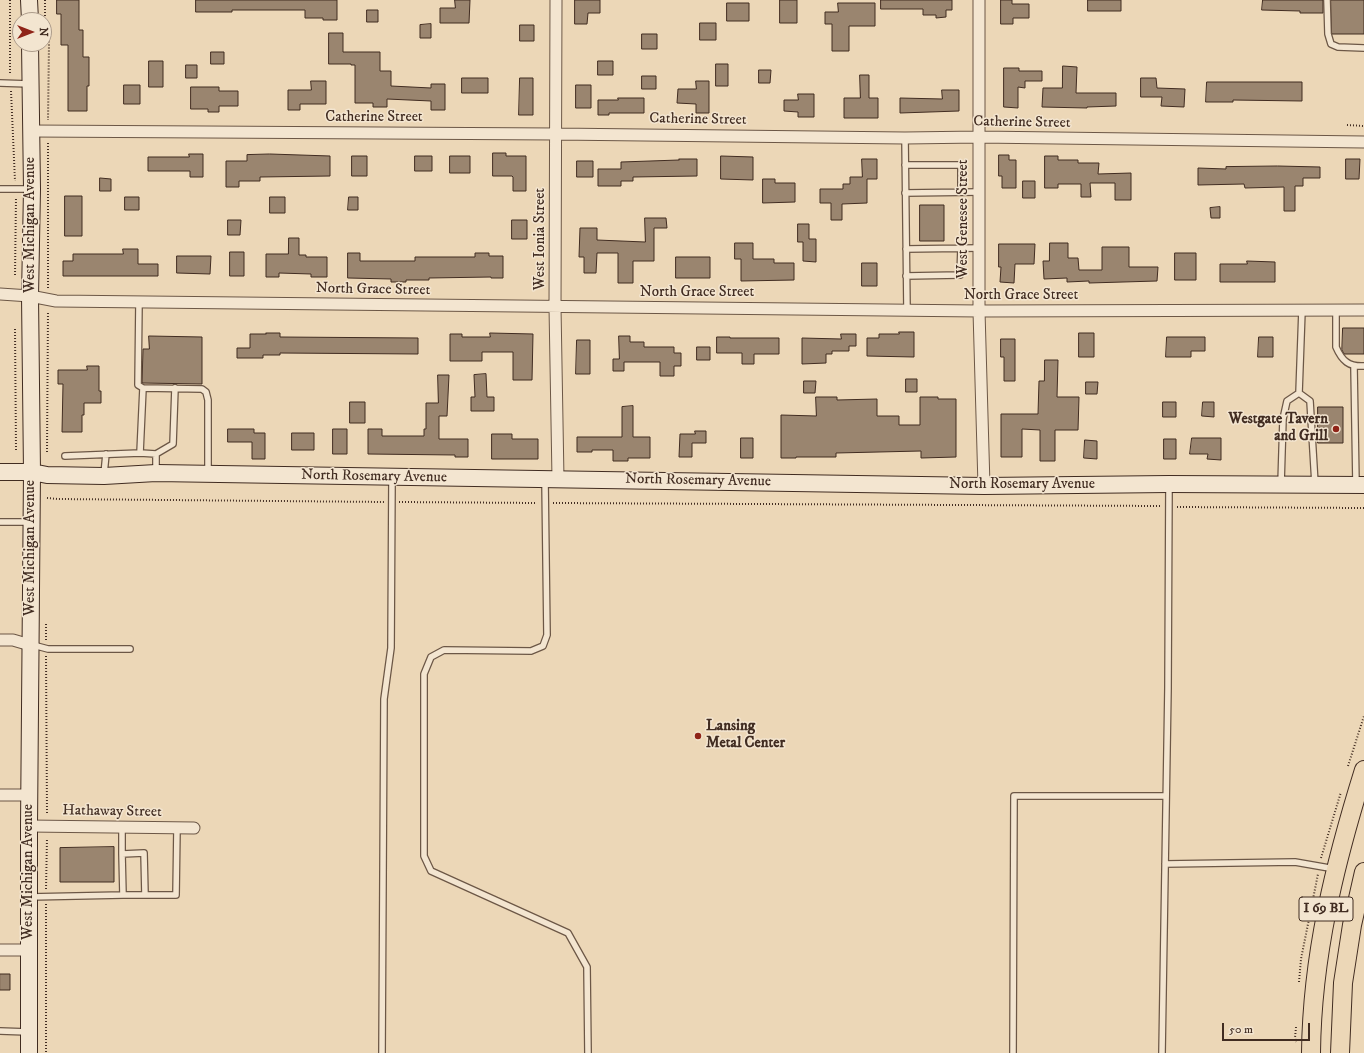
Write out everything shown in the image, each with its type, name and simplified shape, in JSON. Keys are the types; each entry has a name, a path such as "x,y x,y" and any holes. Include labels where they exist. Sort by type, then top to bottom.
{"main road":[{"name":"I 69 BL","path":"1311,1053 1314,992 1325,912 1335,869 1364,770"},
{"name":"I 69 BL","path":"1340,1053 1343,983 1352,925 1364,872"}],"street":[{"path":"30,0 30,12"},
{"name":"West Ionia Street","path":"551,479 555,307 556,0"},
{"name":"West Genesee Street","path":"979,0 979,311 984,486"},
{"name":"West Michigan Avenue","path":"29,1053 29,796 32,472 30,296 32,189 30,52"},
{"name":"Catherine Street","path":"31,131 556,134 905,138 979,137 1364,142"},
{"name":"North Grace Street","path":"0,294 30,296 56,301 555,307 979,311 1364,310"},
{"name":"North Rosemary Avenue","path":"0,472 32,472 104,476 156,473 984,486 1169,484 1360,485"},
{"path":"0,640 13,640 30,645"},
{"path":"0,795 29,796"},
{"name":"Hathaway Street","path":"29,826 194,828"},
{"path":"0,950 29,950"}],"lane":[{"path":"1327,0 1328,34 1331,44 1338,47 1364,48"},
{"path":"0,83 30,84"},
{"path":"905,138 907,310"},
{"path":"905,165 961,164 961,192"},
{"path":"0,189 32,189"},
{"path":"905,193 979,192"},
{"path":"906,276 960,275 960,248"},
{"path":"906,249 979,248"},
{"path":"139,302 138,385 143,388 202,389 206,392 208,400 208,474"},
{"path":"1299,393 1302,310"},
{"path":"1336,310 1336,347 1344,359 1354,366 1364,366"},
{"path":"1354,366 1360,485"},
{"path":"140,453 143,388"},
{"path":"64,456 140,453 156,454 173,444 175,388"},
{"path":"1281,484 1283,419 1287,401 1299,393"},
{"path":"1299,393 1310,401 1315,485"},
{"path":"104,476 106,454"},
{"path":"156,454 156,473"},
{"path":"382,1053 384,699 391,648 392,477"},
{"path":"551,479 545,503 547,635 543,646 531,651 444,650 431,657 424,674 424,856 431,871 568,933 587,967 588,1053"},
{"path":"1162,1053 1169,484"},
{"path":"0,522 31,522"},
{"path":"30,645 46,649 130,649"},
{"path":"1013,1053 1014,796 1166,796"},
{"path":"122,827 122,895"},
{"path":"29,896 176,895 177,828"},
{"path":"122,854 144,854 145,895"},
{"path":"1165,864 1295,862 1335,869"},
{"path":"0,1031 29,1032"}],"path":[{"path":"10,0 10,83 16,189"},
{"path":"45,0 45,30 49,43 47,452"},
{"path":"1347,125 1364,126"},
{"path":"46,504 47,496 58,499 1364,508"},
{"path":"46,618 46,1053"}],"building":[{"path":"57,0 79,0 79,30 83,30 83,57 89,57 87,111 68,111 68,45 61,45 61,14 57,14"},
{"path":"196,0 337,0 337,20 305,18 305,10 232,10 232,12 196,12"},
{"path":"455,0 470,0 469,23 440,23 440,8 455,8"},
{"path":"575,0 600,0 600,13 588,13 587,24 575,24"},
{"path":"780,0 797,0 797,23 780,23"},
{"path":"881,0 952,0 952,10 946,10 946,17 936,18 936,15 923,15 923,9 881,9"},
{"path":"1001,0 1012,0 1012,4 1029,4 1029,18 1013,18 1013,24 1001,24"},
{"path":"1088,0 1121,0 1121,11 1088,11"},
{"path":"1263,0 1323,0 1323,13 1262,10"},
{"path":"1331,0 1364,0 1364,34 1332,34"},
{"path":"727,3 749,3 749,21 727,21"},
{"path":"838,3 875,3 875,26 849,26 849,51 832,51 832,24 825,24 825,12 838,12"},
{"path":"367,10 378,10 378,22 367,22"},
{"path":"700,23 716,23 716,40 700,40"},
{"path":"431,24 431,38 420,38 420,25"},
{"path":"520,25 534,25 534,41 520,41"},
{"path":"329,33 343,33 343,52 380,52 380,71 391,71 391,86 431,88 431,84 445,84 445,110 431,110 431,101 387,99 387,107 373,107 373,103 355,103 355,65 329,64"},
{"path":"642,34 657,34 657,49 642,49"},
{"path":"211,52 224,52 224,64 211,64"},
{"path":"149,61 163,61 163,87 149,87"},
{"path":"598,61 613,61 613,75 598,75"},
{"path":"716,64 728,64 728,86 716,86"},
{"path":"186,65 197,65 197,78 186,78"},
{"path":"1063,66 1077,67 1076,93 1116,93 1116,106 1087,108 1042,107 1043,88 1062,88"},
{"path":"1004,68 1019,68 1019,71 1042,71 1042,81 1025,81 1025,88 1018,87 1018,108 1004,107"},
{"path":"759,70 771,70 770,83 759,83"},
{"path":"860,75 869,75 869,98 878,98 878,118 844,118 844,98 860,98"},
{"path":"642,76 656,76 656,89 642,89"},
{"path":"462,78 488,78 488,93 462,93"},
{"path":"520,78 533,78 533,115 519,115"},
{"path":"1141,78 1156,78 1157,88 1185,89 1184,107 1161,106 1162,97 1141,97"},
{"path":"311,81 326,81 326,104 300,104 300,110 288,110 288,90 311,90"},
{"path":"696,81 709,81 709,113 696,113 696,104 677,103 678,89 696,89"},
{"path":"1207,82 1302,82 1302,101 1233,100 1233,102 1206,102"},
{"path":"124,85 140,85 140,104 124,104"},
{"path":"576,85 591,85 591,108 576,108"},
{"path":"191,87 219,87 219,91 238,91 238,106 219,106 219,112 208,112 208,109 191,109"},
{"path":"942,90 959,90 959,111 900,113 900,98 942,99"},
{"path":"798,94 814,94 814,117 798,117 798,112 784,111 784,100 798,100"},
{"path":"618,98 644,98 644,113 609,113 609,115 598,115 598,100 618,100"},
{"path":"493,153 506,153 506,156 526,156 526,191 513,191 512,176 493,176"},
{"path":"189,154 203,154 203,177 190,177 190,171 148,171 148,157 189,157"},
{"path":"270,154 330,156 330,176 260,177 260,181 239,181 239,187 226,187 226,161 247,161 247,155"},
{"path":"999,155 1009,155 1009,160 1016,160 1016,188 1002,188 1002,176 999,176"},
{"path":"352,156 367,156 367,176 352,176"},
{"path":"415,156 432,156 432,171 415,171"},
{"path":"450,156 470,156 470,173 450,173"},
{"path":"721,156 753,157 753,180 721,179"},
{"path":"1045,156 1058,156 1058,160 1078,160 1078,163 1099,163 1098,174 1131,173 1131,200 1115,200 1115,183 1090,183 1091,197 1081,197 1081,184 1058,184 1058,188 1045,188"},
{"path":"697,159 697,176 633,177 633,181 621,181 621,186 598,186 598,169 621,169 621,162"},
{"path":"862,159 877,159 877,179 867,179 867,203 842,204 842,220 831,220 831,203 820,203 820,189 843,189 843,184 850,184 850,177 862,177"},
{"path":"1346,159 1360,159 1359,179 1346,179"},
{"path":"577,161 593,161 593,177 577,177"},
{"path":"1226,167 1320,167 1320,178 1303,178 1303,186 1295,186 1295,211 1284,211 1284,187 1245,188 1244,184 1198,185 1198,168 1226,169"},
{"path":"100,178 111,179 111,191 100,191"},
{"path":"763,179 775,179 775,183 795,183 795,202 763,203"},
{"path":"1023,181 1035,181 1035,198 1023,198"},
{"path":"65,196 82,196 82,236 65,236"},
{"path":"125,197 139,197 139,210 125,210"},
{"path":"270,197 285,197 285,213 270,213"},
{"path":"349,197 358,197 358,210 348,210"},
{"path":"920,205 944,205 944,241 920,241"},
{"path":"1220,207 1220,218 1211,218 1210,208"},
{"path":"645,218 666,218 667,228 654,228 654,261 633,261 633,283 618,283 618,253 597,253 596,273 584,273 584,257 579,257 580,228 597,228 597,240 645,242"},
{"path":"228,220 241,220 240,235 228,235"},
{"path":"512,220 527,220 527,239 512,239"},
{"path":"798,224 809,224 809,239 816,239 816,262 803,261 803,242 798,242"},
{"path":"289,238 299,238 299,255 306,255 306,257 327,257 327,277 311,277 311,274 279,273 279,277 266,277 266,254 288,254"},
{"path":"735,243 753,243 753,259 774,259 774,263 794,263 794,280 741,281 741,259 735,259"},
{"path":"1050,243 1068,243 1068,258 1078,258 1079,270 1102,270 1102,247 1129,247 1129,267 1158,267 1157,281 1089,283 1089,281 1067,282 1067,278 1044,279 1043,261 1049,261"},
{"path":"999,244 1035,244 1034,264 1015,264 1014,283 1000,282 1001,267 999,267"},
{"path":"123,249 138,249 138,264 158,264 158,276 63,276 63,261 73,261 73,254 123,254"},
{"path":"230,252 244,252 244,276 230,276"},
{"path":"348,253 360,253 360,261 415,261 415,257 475,257 475,253 489,253 489,256 503,256 503,278 429,278 429,280 406,280 406,282 391,282 391,279 348,278"},
{"path":"1175,253 1196,253 1196,280 1175,280"},
{"path":"177,256 211,256 210,274 177,273"},
{"path":"676,257 710,257 710,278 676,278"},
{"path":"1247,261 1275,262 1275,282 1220,282 1220,264 1247,264"},
{"path":"862,263 877,263 877,286 862,286"},
{"path":"1343,328 1364,328 1364,354 1344,354 1342,350"},
{"path":"899,332 914,332 914,357 867,356 867,338 879,338 879,334 899,334"},
{"path":"280,333 280,337 418,338 418,354 280,353 280,355 263,355 263,358 237,358 237,348 250,348 250,334"},
{"path":"490,333 533,334 532,380 513,380 513,352 482,352 482,361 450,361 450,334 462,334 462,337 490,337"},
{"path":"1079,333 1094,333 1094,357 1079,357"},
{"path":"841,334 856,334 856,346 849,346 849,351 832,351 832,354 826,354 826,363 802,364 802,338 841,339"},
{"path":"149,336 202,337 202,384 142,383 143,349 149,349"},
{"path":"619,336 630,336 630,342 644,342 644,347 674,347 674,353 681,353 681,366 674,366 674,376 660,376 660,362 624,362 624,371 613,371 613,359 619,359"},
{"path":"717,337 779,338 779,354 754,354 754,364 742,364 742,353 717,353"},
{"path":"1167,337 1205,337 1205,351 1191,351 1191,357 1166,357"},
{"path":"1259,337 1273,337 1273,357 1258,357"},
{"path":"1001,339 1015,339 1015,381 1004,381 1004,357 1001,357"},
{"path":"577,340 590,340 590,374 576,374"},
{"path":"697,347 710,347 710,360 697,360"},
{"path":"1045,360 1058,360 1057,397 1079,397 1078,430 1055,430 1055,461 1040,461 1040,430 1022,429 1022,457 1001,457 1001,414 1038,414 1039,381 1044,381"},
{"path":"87,366 99,366 99,391 101,391 101,403 84,403 82,432 62,432 63,384 58,384 58,370 87,370"},
{"path":"486,374 487,397 494,397 494,411 471,411 471,397 475,397 474,375"},
{"path":"438,375 449,375 447,416 439,416 439,439 468,439 468,457 455,457 455,455 368,454 368,429 382,429 382,436 424,436 424,429 426,429 426,403 438,403"},
{"path":"906,379 917,379 917,392 906,392"},
{"path":"804,381 816,381 815,393 804,393"},
{"path":"1086,382 1098,382 1097,394 1086,394"},
{"path":"816,397 837,397 837,400 877,399 877,416 899,416 899,425 920,425 920,397 956,399 956,457 921,458 921,451 836,453 836,457 781,458 781,415 816,416"},
{"path":"350,402 365,402 365,423 350,423"},
{"path":"1163,402 1176,402 1176,417 1163,417"},
{"path":"1203,402 1214,402 1214,417 1202,416"},
{"path":"633,406 633,437 650,437 650,458 628,458 628,461 613,461 613,450 577,452 577,437 622,437 622,407"},
{"path":"1318,407 1343,407 1343,443 1318,443"},
{"path":"228,429 254,429 254,433 265,433 265,459 252,459 252,442 228,442"},
{"path":"333,429 347,429 347,454 333,454"},
{"path":"695,431 706,431 706,443 692,443 692,457 679,457 680,434 695,434"},
{"path":"292,433 314,433 314,450 292,450"},
{"path":"492,434 512,434 512,439 538,439 538,459 492,459"},
{"path":"741,438 753,438 753,458 741,458"},
{"path":"1192,438 1221,438 1221,460 1207,459 1208,454 1190,454"},
{"path":"1164,439 1176,439 1176,459 1164,459"},
{"path":"1085,440 1097,441 1097,459 1084,458"},
{"path":"114,847 114,882 60,882 60,848"},
{"path":"0,974 10,974 10,990 0,990"}],"place":[{"name":"Westgate Tavern and Grill","path":"1336,429"},
{"name":"Lansing Metal Center","path":"698,736"}]}
